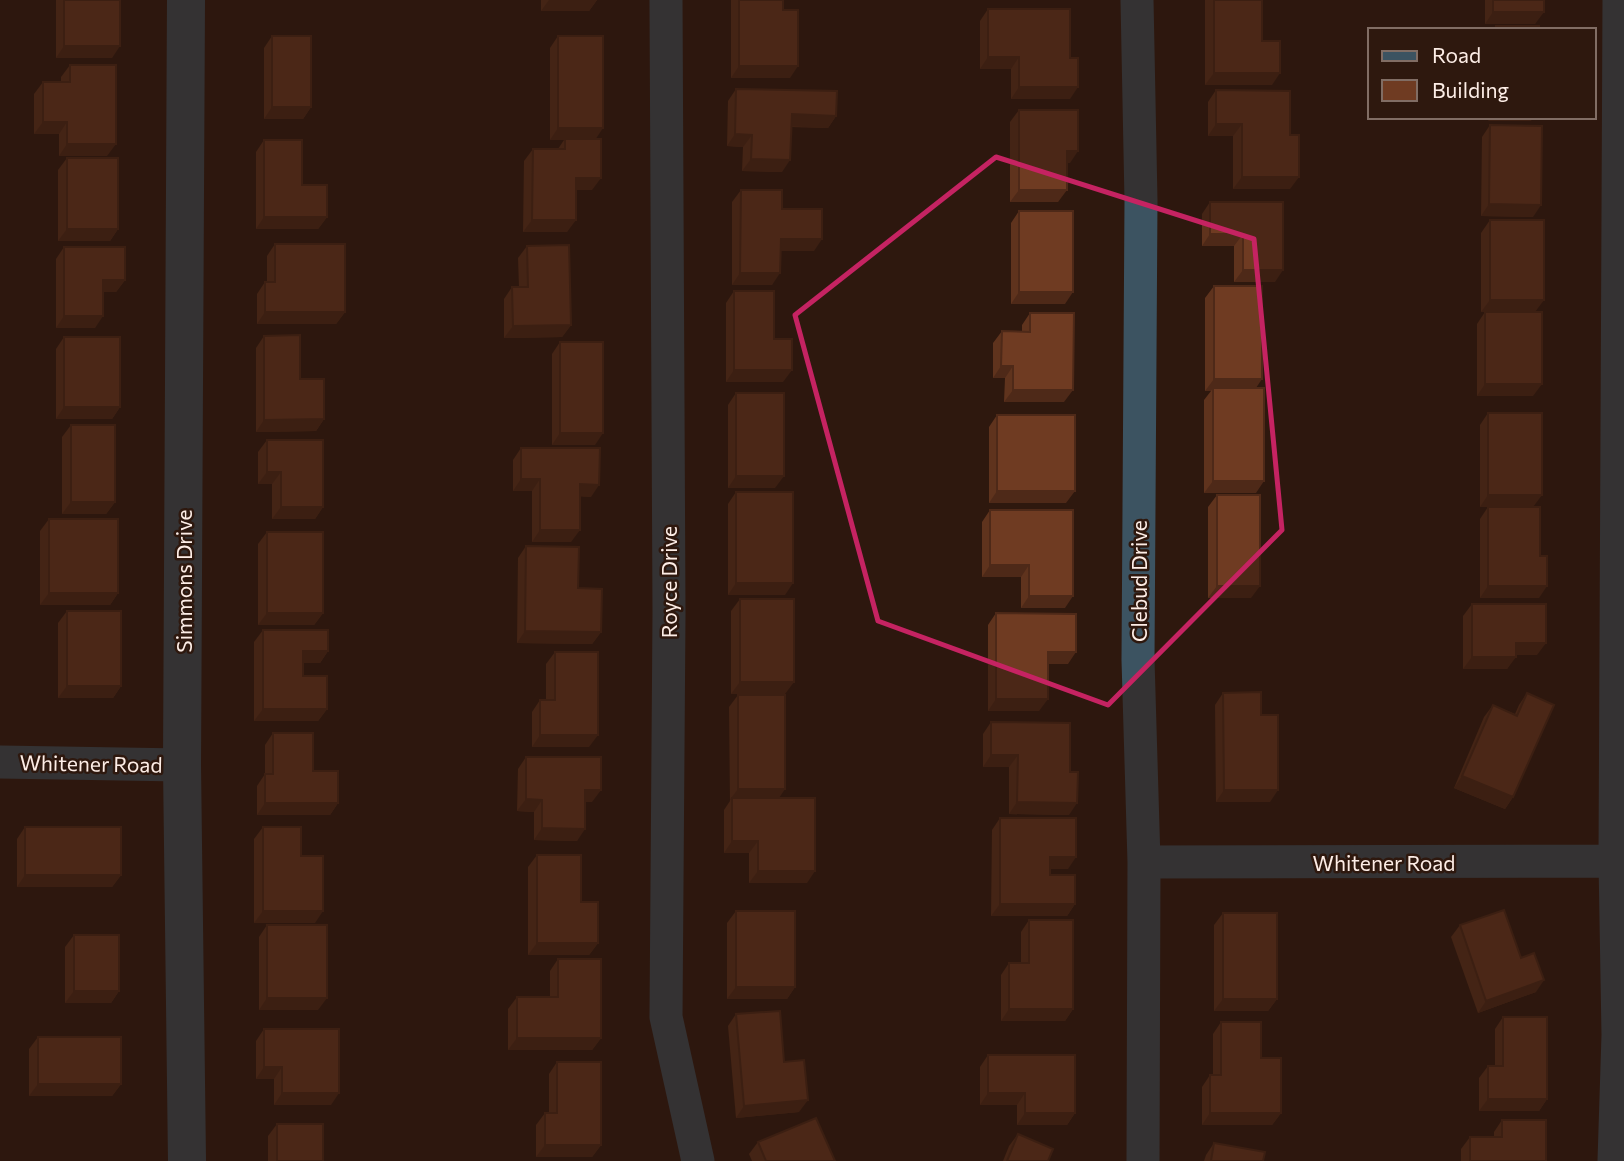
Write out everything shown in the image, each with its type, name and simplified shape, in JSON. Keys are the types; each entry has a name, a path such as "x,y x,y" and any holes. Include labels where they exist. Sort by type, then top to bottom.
{"street":[{"name":"Simmons Drive","path":"186,0 181,765 187,1161"},
{"name":"Royce Drive","path":"666,0 669,613 666,1017 698,1161"},
{"name":"Clebud Drive","path":"1137,0 1141,201 1138,660 1144,862 1143,1161"},
{"path":"1614,1161 1619,861 1619,0"},
{"name":"Whitener Road","path":"0,762 181,765"},
{"name":"Whitener Road","path":"1144,862 1619,861"}],"highlighted area":[{"path":"996,157 1254,239 1282,530 1108,705 878,621 795,315"}],"building":[{"path":"64,0 120,0 120,46 64,46"},
{"path":"739,0 783,0 783,10 798,10 798,66 739,66"},
{"path":"1214,0 1262,0 1262,41 1280,41 1280,73 1214,73"},
{"path":"1493,0 1544,0 1544,12 1493,12"},
{"path":"988,9 1070,9 1070,58 1078,58 1078,87 1019,87 1019,57 988,57"},
{"path":"1496,26 1539,26 1539,28"},
{"path":"272,36 311,36 311,107 272,107"},
{"path":"558,36 603,36 603,128 558,128"},
{"path":"70,65 116,65 116,144 67,144 67,122 43,122 43,82 70,82"},
{"path":"736,89 837,91 836,116 792,114 790,160 751,159 752,135 735,134"},
{"path":"1216,90 1290,91 1290,135 1299,135 1299,177 1242,177 1242,124 1216,124"},
{"path":"1019,110 1078,110 1078,151 1067,151 1067,190 1019,190"},
{"path":"1490,125 1542,126 1541,205 1489,204"},
{"path":"565,139 601,139 601,178 576,178 576,220 532,220 533,149 565,149"},
{"path":"264,140 302,140 302,185 327,185 327,217 264,217"},
{"path":"67,158 118,158 118,229 67,229"},
{"path":"741,190 782,190 782,209 822,209 822,239 781,239 780,273 740,273"},
{"path":"1210,202 1283,202 1283,270 1243,270 1243,234 1210,234"},
{"path":"1019,211 1073,211 1073,292 1019,292"},
{"path":"1490,220 1544,220 1544,300 1490,300"},
{"path":"275,244 345,244 345,312 265,312 265,282 275,282"},
{"path":"569,245 571,325 513,326 512,287 528,287 527,246"},
{"path":"64,247 125,247 125,280 103,280 103,316 64,316"},
{"path":"1214,286 1262,286 1262,379 1214,379"},
{"path":"734,291 774,291 774,339 792,339 792,370 734,370"},
{"path":"1485,312 1542,312 1542,384 1485,384"},
{"path":"1030,313 1074,313 1073,390 1013,390 1013,366 1001,366 1002,331 1030,332"},
{"path":"300,335 300,379 324,379 324,419 264,420 264,336"},
{"path":"64,337 120,337 120,407 64,407"},
{"path":"560,342 603,342 603,433 560,433"},
{"path":"1213,388 1264,388 1264,481 1213,481"},
{"path":"736,393 784,393 784,476 736,476"},
{"path":"1488,413 1542,413 1542,495 1488,495"},
{"path":"997,415 1075,415 1075,491 997,491"},
{"path":"71,425 115,425 115,502 71,502"},
{"path":"267,440 323,440 323,507 281,507 281,472 267,472"},
{"path":"521,448 600,448 599,485 580,484 580,530 540,530 540,479 521,479"},
{"path":"736,492 793,492 793,583 736,583"},
{"path":"1217,495 1260,495 1260,586 1217,586"},
{"path":"1488,507 1540,507 1540,556 1547,556 1547,586 1488,586"},
{"path":"990,510 1073,510 1073,596 1029,596 1029,565 990,565"},
{"path":"49,519 118,519 118,593 49,593"},
{"path":"267,532 323,532 323,613 267,613"},
{"path":"526,546 579,547 578,588 602,589 601,632 525,631"},
{"path":"740,599 794,599 794,682 740,682"},
{"path":"1472,604 1546,604 1546,643 1516,643 1516,657 1472,657"},
{"path":"67,611 121,611 121,686 67,686"},
{"path":"996,613 1076,614 1076,652 1048,652 1048,699 996,699"},
{"path":"263,630 328,630 328,651 303,651 303,676 327,676 327,709 263,709"},
{"path":"555,652 598,652 598,735 540,735 540,700 555,700"},
{"path":"1261,692 1261,715 1278,715 1278,790 1224,790 1223,693"},
{"path":"1527,693 1554,705 1513,797 1462,776 1493,705 1517,716"},
{"path":"738,695 785,695 785,789 738,789"},
{"path":"991,722 1070,723 1070,772 1078,772 1077,803 1017,802 1018,755 991,755"},
{"path":"273,733 313,733 313,771 338,771 338,803 265,803 265,774 273,774"},
{"path":"526,757 601,757 601,790 585,790 585,829 542,828 542,800 526,799"},
{"path":"732,798 815,798 815,871 758,871 758,841 732,841"},
{"path":"1000,818 1076,818 1076,857 1050,857 1050,875 1075,875 1075,904 1000,904"},
{"path":"25,827 121,827 121,875 25,875"},
{"path":"263,827 301,827 301,856 323,856 323,911 263,911"},
{"path":"537,855 581,855 581,902 598,902 598,943 537,943"},
{"path":"1504,910 1521,958 1534,953 1544,980 1486,1001 1460,925"},
{"path":"736,911 795,911 795,987 736,987"},
{"path":"1223,913 1277,913 1277,999 1223,999"},
{"path":"1029,920 1073,920 1073,1009 1009,1009 1009,963 1029,963"},
{"path":"267,925 327,925 327,998 267,998"},
{"path":"74,935 119,935 119,991 74,991"},
{"path":"558,959 601,959 601,1038 517,1038 517,997 558,997"},
{"path":"780,1011 784,1062 804,1060 808,1100 744,1106 736,1014"},
{"path":"1503,1017 1547,1017 1547,1099 1488,1099 1488,1066 1503,1066"},
{"path":"1221,1022 1261,1022 1261,1058 1281,1058 1281,1113 1210,1113 1210,1075 1221,1075"},
{"path":"264,1029 339,1029 339,1093 282,1093 282,1067 264,1067"},
{"path":"38,1037 121,1037 121,1084 38,1084"},
{"path":"988,1055 1075,1055 1075,1113 1025,1113 1025,1093 988,1093"},
{"path":"557,1062 601,1062 601,1145 545,1145 545,1113 557,1113"},
{"path":"816,1118 835,1161 766,1161 758,1142"},
{"path":"1502,1120 1546,1120 1546,1161 1470,1161 1470,1137 1502,1137"},
{"path":"277,1124 323,1124 323,1161 277,1161"},
{"path":"1018,1134 1053,1149 1048,1161 1007,1161"},
{"path":"1214,1143 1265,1152 1263,1161 1211,1161"}]}
